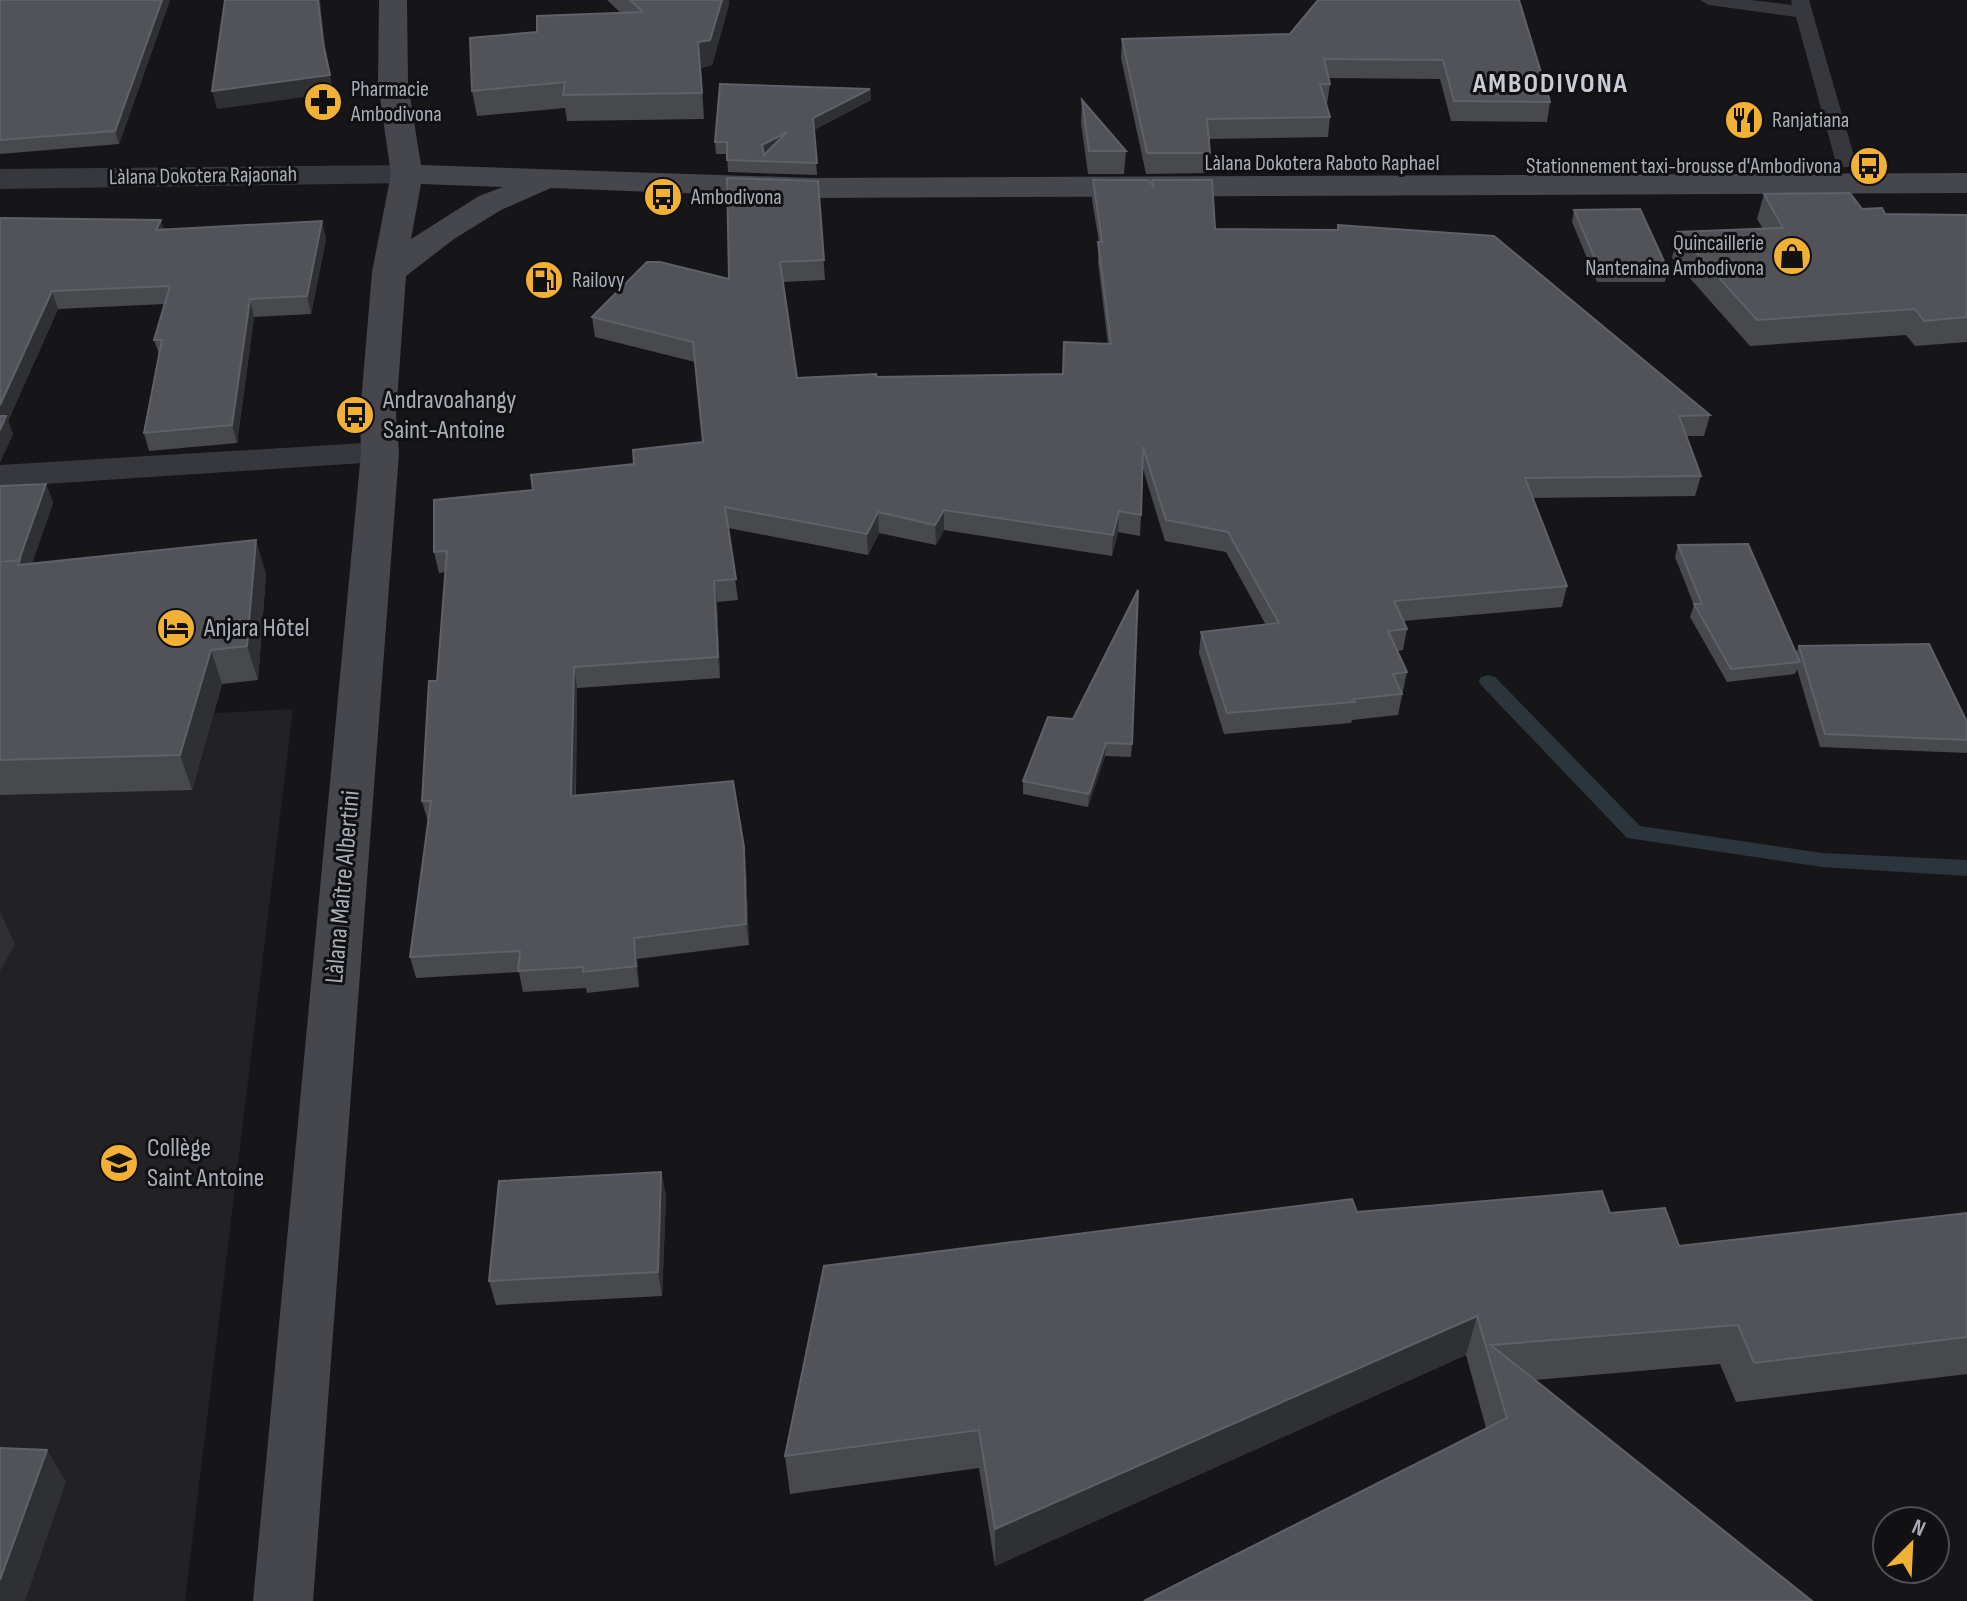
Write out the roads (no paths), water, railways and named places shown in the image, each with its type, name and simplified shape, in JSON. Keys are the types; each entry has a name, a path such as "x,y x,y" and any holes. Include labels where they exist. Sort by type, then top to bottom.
{"main road":[{"name":"Làlana Maître Albertini","path":"283,1601 380,453 378,415 389,272 407,174 393,84 393,0"},
{"name":"Làlana Dokotera Raboto Raphael","path":"407,174 549,180 677,180 813,188 1656,172 1846,163 1967,163"},
{"name":"Làlana Dokotera Raboto Raphael","path":"1656,172 1967,183"},
{"path":"389,272 442,232 490,203 549,180"}],"street":[{"name":"Làlana Dokotera Rajaonah","path":"0,179 407,174"},
{"path":"0,476 380,453"}],"lane":[{"path":"1709,0 1801,6 1846,163"}],"waterway":[{"path":"1488,681 1634,833 1822,860 1967,868"}],"place":[{"name":"Pharmacie Ambodivona","path":"323,102"},
{"name":"Ranjatiana","path":"1744,120"},
{"name":"Stationnement taxi-brousse d'Ambodivona","path":"1869,166"},
{"name":"Ambodivona","path":"663,197"},
{"name":"Quincaillerie Nantenaina Ambodivona","path":"1792,256"},
{"name":"Railovy","path":"544,280"},
{"name":"Andravoahangy Saint-Antoine","path":"355,415"},
{"name":"Anjara Hôtel","path":"176,628"},
{"name":"Collège Saint Antoine","path":"119,1163"}],"district":[{"name":"AMBODIVONA","path":"1551,83"}]}
